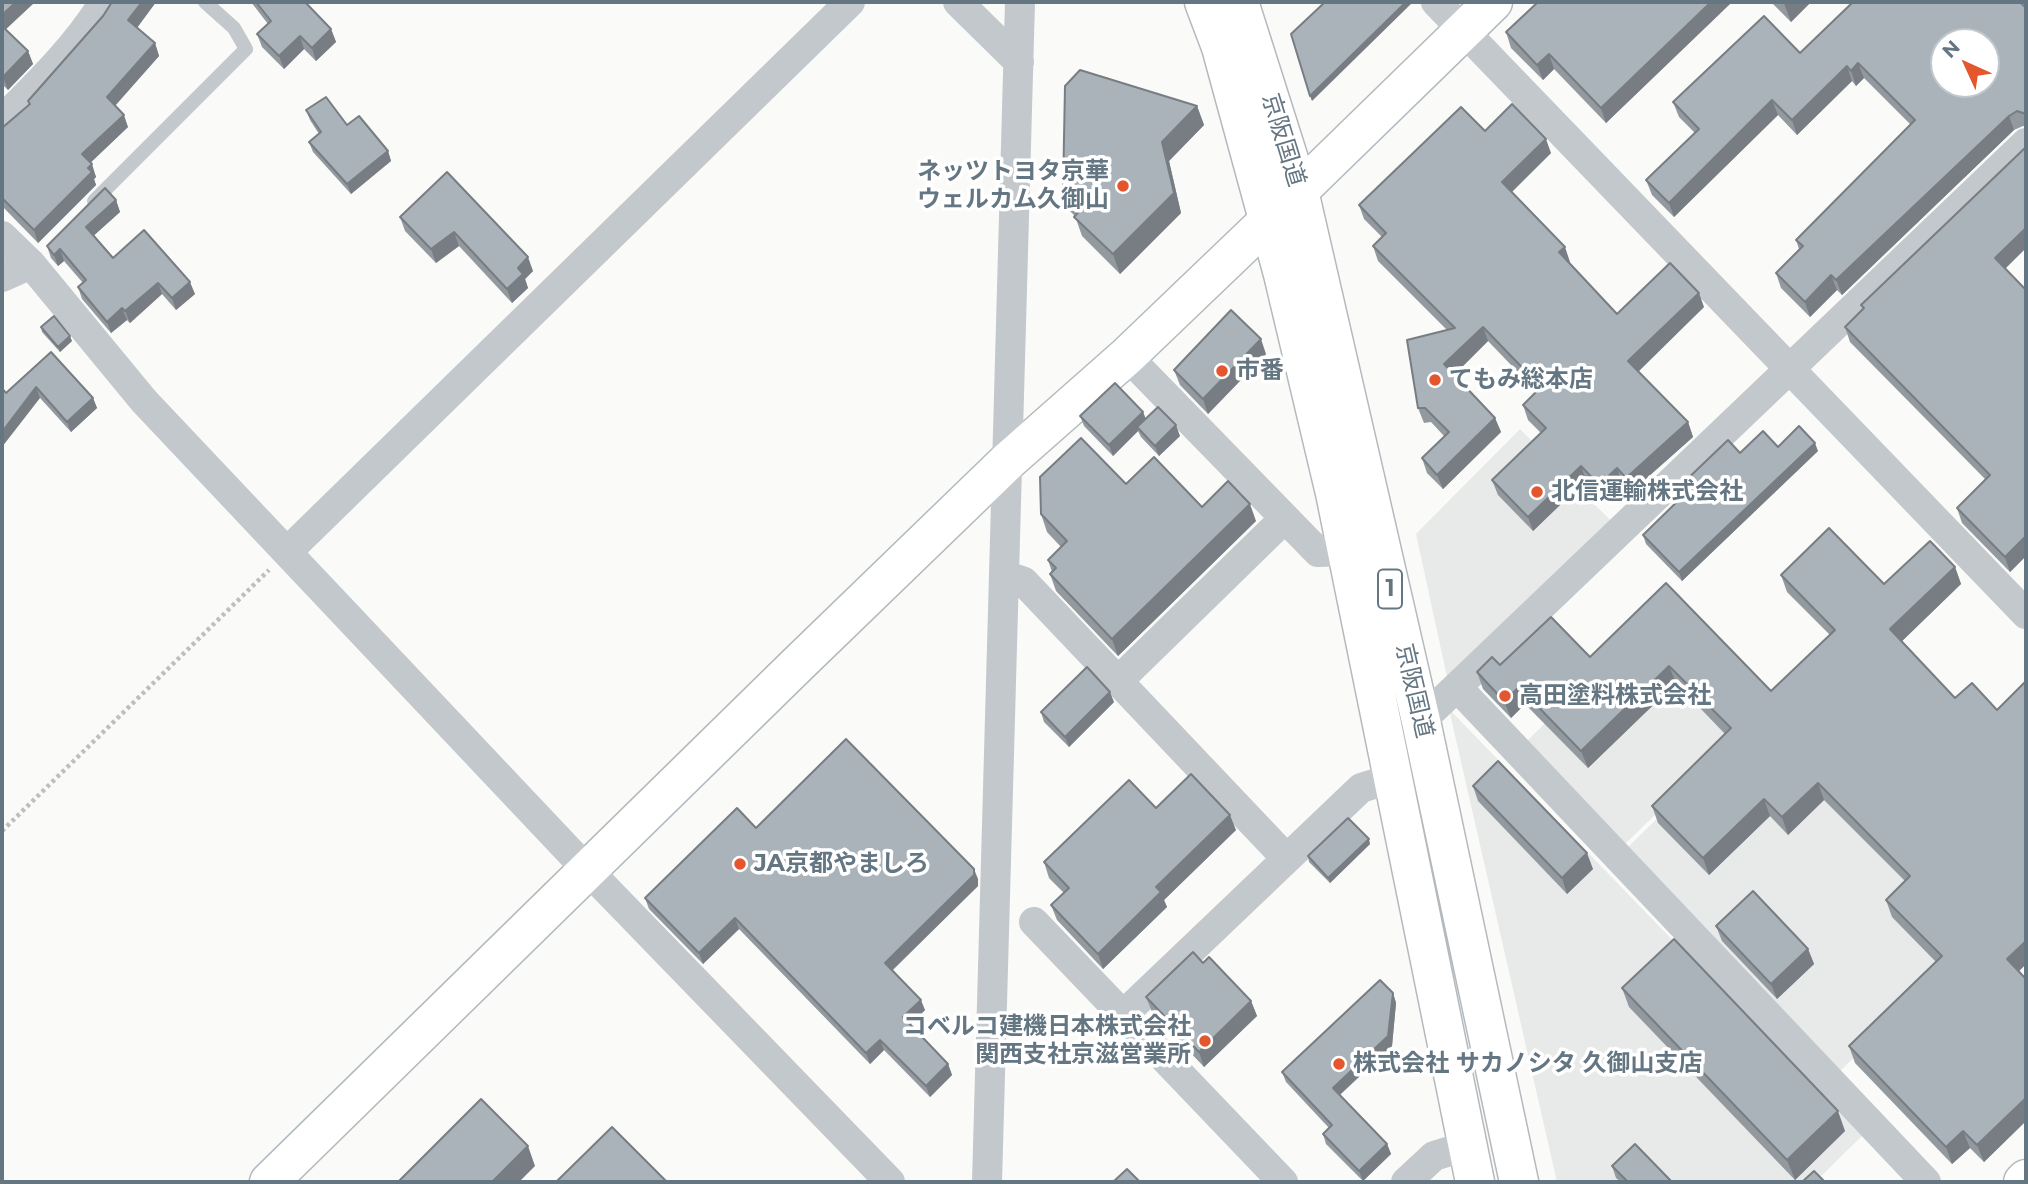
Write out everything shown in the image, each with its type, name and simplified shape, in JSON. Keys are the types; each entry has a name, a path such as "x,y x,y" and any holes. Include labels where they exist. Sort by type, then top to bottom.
{"main road":[{"name":"京阪国道","path":"1204,2 1221,47 1268,221 1347,551 1475,1182"},
{"name":"京阪国道","path":"1239,2 1299,191 1421,721 1519,1182"},
{"path":"269,1182 1008,461 1127,356 1493,2"}],"street":[{"path":"2,120 57,66 85,32 104,2"},
{"path":"288,551 850,2"},
{"path":"958,2 1019,62"},
{"path":"987,1182 1007,576 1020,2"},
{"path":"1436,2 2026,614"},
{"path":"1421,721 2026,143"},
{"path":"2,236 36,259 144,401 588,870 890,1182"},
{"path":"2,277 36,259"},
{"path":"1127,356 1318,552 1347,551"},
{"path":"1118,681 1285,518"},
{"path":"1007,576 1024,582 1286,858"},
{"path":"1457,687 1926,1182"},
{"path":"1123,1015 1361,788 1393,778"},
{"path":"1034,922 1283,1182"},
{"path":"1406,1182 1434,1156 1466,1146"}],"lane":[{"path":"80,215 246,49 234,27 205,2"}],"path":[{"path":"2,831 288,551"}],"shaded area":[{"path":"1520,429 1616,526 1449,686 1416,534"},
{"path":"1673,596 1774,699 1622,847 1524,744"},
{"path":"1776,702 1989,926 1839,1072 1625,850"},
{"path":"1449,709 1862,1136 1815,1182 1557,1182"}],"building":[{"path":"2,2 16,2 2,15"},
{"path":"112,2 142,2 128,20 155,43 107,97 124,115 82,154 92,164 88,168 92,172 34,230 2,198 2,128 30,104 28,101 103,16"},
{"path":"256,2 305,2 331,29 312,48 300,36 279,56 257,34 271,21"},
{"path":"1325,2 1406,2 1310,96 1291,34"},
{"path":"1538,2 1711,2 1601,108 1549,54 1537,65 1506,32"},
{"path":"1853,2 2020,2 2026,8 2026,114 2017,111 2009,116 1836,280 1831,275 1805,302 1776,273 1803,246 1796,240 1915,120 1858,63 1851,71 1847,66 1792,120 1772,100 1669,203 1646,180 1699,129 1673,102 1764,16 1800,53"},
{"path":"2,26 28,51 3,77 2,76"},
{"name":"ネッツトヨタ京華 ウェルカム久御山","path":"1080,70 1197,106 1162,142 1174,193 1113,254 1074,217 1081,209 1063,191 1065,86"},
{"path":"326,97 347,125 359,116 388,151 347,184 309,142 321,132 306,110"},
{"path":"1512,104 1546,139 1502,182 1565,247 1559,252 1617,314 1670,263 1699,293 1628,361 1688,422 1626,478 1617,468 1599,485 1581,466 1528,517 1492,480 1546,428 1523,405 1541,387 1483,327 1444,364 1495,418 1437,475 1422,458 1449,432 1425,408 1418,408 1407,340 1455,328 1373,246 1386,233 1359,205 1461,107 1485,131"},
{"path":"2026,147 2026,228 1995,258 2026,290 2026,536 2005,557 1957,508 1990,475 1845,327 1864,308 1861,305"},
{"path":"447,172 528,257 518,268 523,274 507,289 454,232 431,249 400,217"},
{"path":"105,188 116,200 86,227 113,258 144,230 190,282 172,298 158,283 125,311 122,308 107,322 78,287 86,280 60,249 54,255 47,246"},
{"path":"1231,310 1261,339 1203,399 1174,370"},
{"path":"54,316 70,336 58,347 41,327"},
{"path":"51,352 93,398 67,422 36,387 2,432 2,388 6,393"},
{"path":"1115,383 1143,412 1109,445 1080,416"},
{"path":"1158,407 1176,425 1155,446 1137,427"},
{"path":"1799,426 1815,443 1679,572 1643,535 1688,491 1681,485 1728,440 1740,453 1763,431 1778,447"},
{"path":"1081,438 1126,484 1154,457 1202,507 1228,481 1250,504 1112,639 1050,574 1056,568 1048,560 1067,541 1041,514 1040,477"},
{"path":"1829,528 1884,584 1930,541 1955,567 1890,629 1955,698 1972,683 1997,710 2026,681 2026,941 2007,959 2026,979 2026,1098 1977,1145 1963,1131 1946,1147 1849,1046 1942,956 1886,900 1910,876 1818,783 1782,817 1764,799 1703,858 1652,806 1731,728 1669,666 1581,751 1519,687 1504,701 1477,672 1492,657 1500,665 1551,617 1590,657 1666,583 1771,691 1835,630 1781,575"},
{"path":"1087,667 1110,692 1065,737 1041,712"},
{"path":"846,739 974,869 974,875 885,963 921,1000 903,1017 948,1064 926,1086 880,1040 866,1053 735,918 699,953 645,898 737,808 756,828"},
{"path":"1498,761 1587,853 1562,878 1473,786"},
{"path":"1191,774 1230,815 1156,887 1161,892 1098,954 1051,905 1069,888 1044,862 1129,780 1156,808"},
{"path":"1348,818 1369,839 1328,878 1308,856"},
{"path":"1753,891 1808,949 1771,984 1716,926"},
{"path":"1674,939 1838,1111 1787,1160 1622,988"},
{"name":"コベルコ建機日本株式会社 関西支社京滋営業所","path":"1193,952 1203,963 1209,957 1251,1001 1199,1052 1146,997"},
{"path":"1380,980 1393,993 1388,1036 1333,1088 1387,1144 1359,1171 1323,1134 1332,1125 1282,1072"},
{"path":"481,1099 528,1146 492,1182 398,1182"},
{"path":"612,1127 667,1182 556,1182"},
{"path":"1635,1144 1672,1182 1628,1182 1612,1166"},
{"path":"1127,1169 1140,1182 1113,1182"},
{"path":"1814,1171 1825,1182 1802,1182"}],"place":[{"name":"ネッツトヨタ京華 ウェルカム久御山","path":"1123,186"},
{"name":"市番","path":"1222,371"},
{"name":"てもみ総本店","path":"1435,380"},
{"name":"北信運輸株式会社","path":"1537,492"},
{"name":"高田塗料株式会社","path":"1505,696"},
{"name":"JA京都やましろ","path":"740,864"},
{"name":"コベルコ建機日本株式会社 関西支社京滋営業所","path":"1205,1041"},
{"name":"株式会社 サカノシタ 久御山支店","path":"1339,1064"}]}
